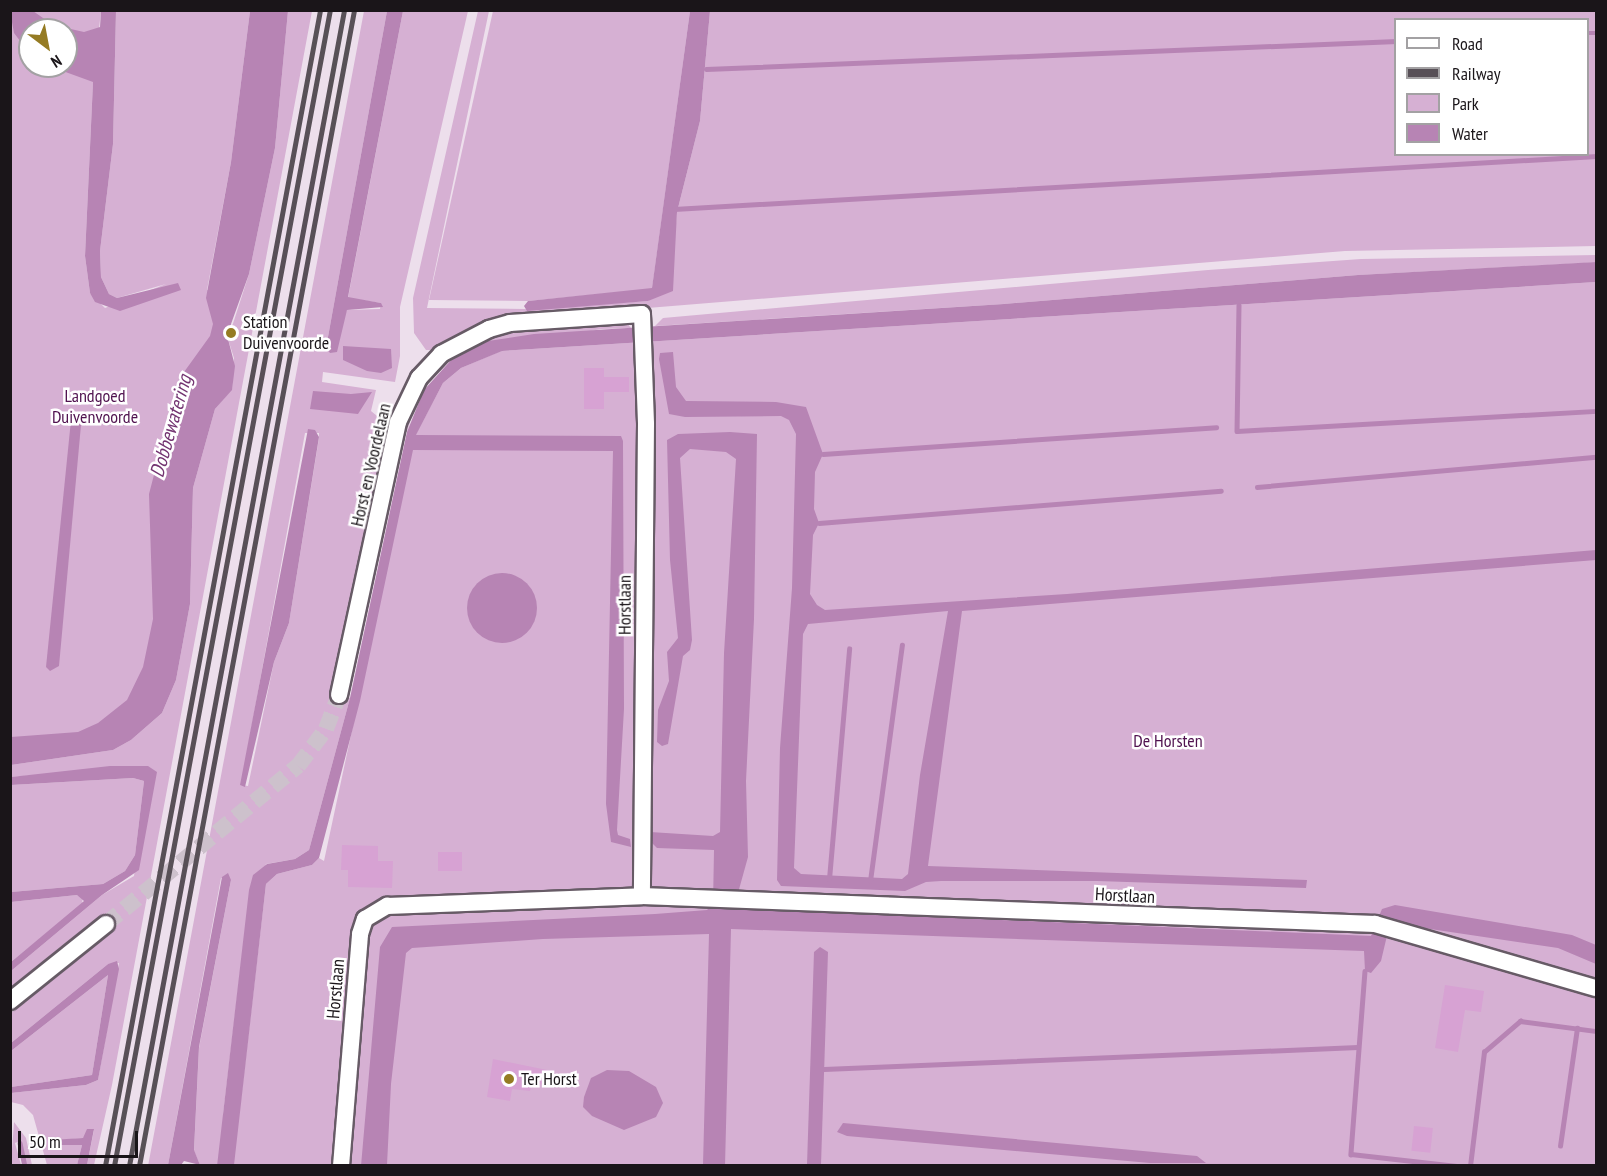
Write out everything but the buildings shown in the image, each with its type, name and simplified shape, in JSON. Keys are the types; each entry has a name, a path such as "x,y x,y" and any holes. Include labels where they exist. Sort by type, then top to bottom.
{"street":[{"name":"Horstlaan","path":"642,317 644,345 642,897"},
{"name":"Horst en Voordelaan","path":"339,695 398,422 418,378 441,354 489,328 510,323 642,317"},
{"name":"Horstlaan","path":"341,1166 360,934 365,919 375,909 404,904 642,897 740,898 1382,926 1596,988"},
{"path":"10,1001 106,924"}],"green space":[{"name":"Landgoed Duivenvoorde","path":"11,11 101,11 93,82 85,256 90,293 105,308 166,284 117,298 109,294 101,277 100,251 113,144 116,11 250,11 231,162 207,290 221,291 160,672 118,728 11,745"},
{"path":"288,11 312,11 112,1085 94,1165 87,1165 94,1130 83,1138 50,1141 51,1145 82,1145 77,1165 47,1165 33,1115 23,1105 11,1102 11,1093 86,1085 98,1080 119,963 108,964 11,1043 11,1013 112,931 100,916 11,989 11,971 102,895 134,876 148,766 11,777 11,765 113,750 131,740 162,713 176,680 190,604 193,488 215,409 232,389 234,358 228,339 249,274 275,148"},
{"name":"De Horsten","path":"364,11 387,11 326,348 347,310 380,309 381,303 348,298 403,11 468,11 400,307 400,356 395,382 323,372 322,382 376,390 371,411 388,425 330,691 350,698 309,850 295,859 266,864 245,931 223,1115 241,1098 266,884 277,874 312,865 319,858 324,861 412,450 424,450 415,436 443,383 461,368 501,351 1596,282 1596,1165 200,1165 194,1151 199,1048 231,880 221,878 168,1165 148,1166","holes":["305,433 319,433 289,623 274,662 248,786 241,785"]},
{"path":"478,11 489,11 427,308 525,309 648,301 671,280 677,212 700,121 710,11 1596,11 1596,246 1345,251 525,318 492,321 467,329 437,350 426,350 414,333 413,298"},
{"path":"493,11 690,11 652,289 528,301 429,300"},
{"path":"1596,255 1596,262 1584,263 1358,275 1004,304 655,326 663,318 1208,270 1361,259"},
{"path":"625,321 631,328 601,329 453,358 429,382 414,408 407,432 403,431 414,398 436,367 462,346 506,331"},
{"path":"133,778 144,781 135,855 125,871 103,884 11,892 11,785"},
{"path":"77,895 83,897 82,904 11,962 11,902"},
{"path":"108,975 92,1075 11,1087 11,1051"},
{"path":"14,1122 26,1138 32,1165 26,1165 20,1141 15,1143 21,1165 11,1165"}],"water":[{"path":"10,11 33,11 43,18 18,18 18,38 14,33"},
{"path":"101,11 116,11 113,144 100,251 101,277 109,294 117,298 178,283 181,290 120,311 95,302 90,293 85,256 93,82 78,77 78,31 84,32 100,27"},
{"name":"Dobbewatering","path":"250,11 288,11 275,148 249,274 228,339 235,366 232,390 215,409 193,488 190,604 176,680 162,713 131,740 113,750 11,765 11,737 78,732 98,723 127,700 143,667 153,619 149,494 179,379 210,336 213,324 206,298 231,162"},
{"path":"387,11 403,11 348,297 381,303 383,307 347,310 337,352 330,353 326,348"},
{"path":"690,11 710,11 700,121 677,212 673,291 648,301 527,311 524,306 528,301 652,288"},
{"path":"1596,262 1596,282 502,351 461,368 443,383 416,435 621,436 623,441 624,709 617,830 618,835 630,839 631,847 611,842 606,804 613,451 413,450 360,701 319,858 312,865 277,874 266,884 234,1165 217,1166 249,890 253,875 267,864 295,859 309,850 350,698 407,432 424,390 453,358 488,341 534,334 1004,304 1358,275"},
{"path":"343,346 391,349 392,368 381,373 367,371 343,360"},
{"path":"673,352 676,387 686,401 776,402 806,407 823,454 815,472 814,509 819,523 813,535 810,594 817,605 825,610 1067,594 1596,550 1596,560 962,611 928,866 1307,880 1306,888 1097,881 941,881 926,882 905,891 781,886 777,880 780,748 792,588 796,434 789,420 781,416 685,417 669,414 659,359 660,353","holes":["948,611 920,775 908,874 902,879 801,874 794,868 803,634 808,624"]},
{"path":"313,391 351,394 372,392 358,414 310,409"},
{"path":"71,420 81,425 59,666 50,671 46,667"},
{"path":"308,429 315,430 319,437 289,623 274,662 245,787 240,785"},
{"path":"730,432 757,434 754,619 746,781 748,857 738,893 749,909 1371,936 1382,909 1395,905 1572,935 1596,945 1596,964 1558,948 1390,923 1381,961 1371,973 1365,971 1364,951 731,929 725,1166 703,1165 709,934 543,939 412,948 406,953 391,1084 387,1165 361,1166 380,947 392,927 655,914 707,910 713,904 714,850 657,848 649,840 650,832 713,836 720,832 724,653 736,459 726,452 690,449 680,458 692,640 690,650 683,656 668,744 662,746 657,742 658,710 669,681 667,652 678,638 670,560 667,440 678,434"},
{"path":"509,573 522,579 531,588 535,594 537,608 535,622 527,633 516,641 495,643 477,633 469,622 467,601 477,583 488,575"},
{"path":"110,766 148,766 157,772 139,870 102,895 11,971 11,962 84,901 77,895 11,902 11,892 103,884 125,871 135,855 144,781 133,778 11,785 11,777"},
{"path":"228,873 231,880 199,1047 194,1150 200,1165 184,1161 181,1165 168,1165 222,877"},
{"path":"820,947 828,952 821,1165 807,1165 814,952"},
{"path":"117,961 119,969 98,1080 86,1085 11,1093 11,1087 92,1075 108,975 11,1051 11,1043 108,964"},
{"path":"607,1070 629,1071 656,1087 663,1103 656,1117 624,1130 592,1116 583,1107 584,1097 591,1078"},
{"path":"843,1123 1197,1156 1206,1163 1150,1163 847,1136 837,1132"},
{"path":"87,1129 94,1129 87,1165 77,1165 82,1145 51,1145 50,1140 83,1138"}],"waterway":[{"path":"1589,33 1596,33"},
{"path":"706,69 1394,41"},
{"path":"674,209 1596,156"},
{"path":"1239,305 1237,431 1596,411"},
{"path":"823,454 1216,427"},
{"path":"1257,487 1596,457"},
{"path":"819,523 1221,491"},
{"path":"870,881 902,645"},
{"path":"829,879 849,649"},
{"path":"1365,971 1351,1154 1456,1166"},
{"path":"1470,1166 1484,1052 1520,1021 1596,1031"},
{"path":"1560,1146 1577,1028"},
{"path":"824,1069 1358,1047"},
{"path":"20,1143 25,1166"}],"tunnel":[{"path":"106,924 298,766 326,729 339,695"}],"railway":[{"path":"105,1166 320,10"},
{"path":"114,1166 330,10"},
{"path":"129,1166 344,10"},
{"path":"139,1166 354,10"}],"place":[{"name":"Station Duivenvoorde","path":"231,333"},
{"name":"Ter Horst","path":"509,1079"}]}
